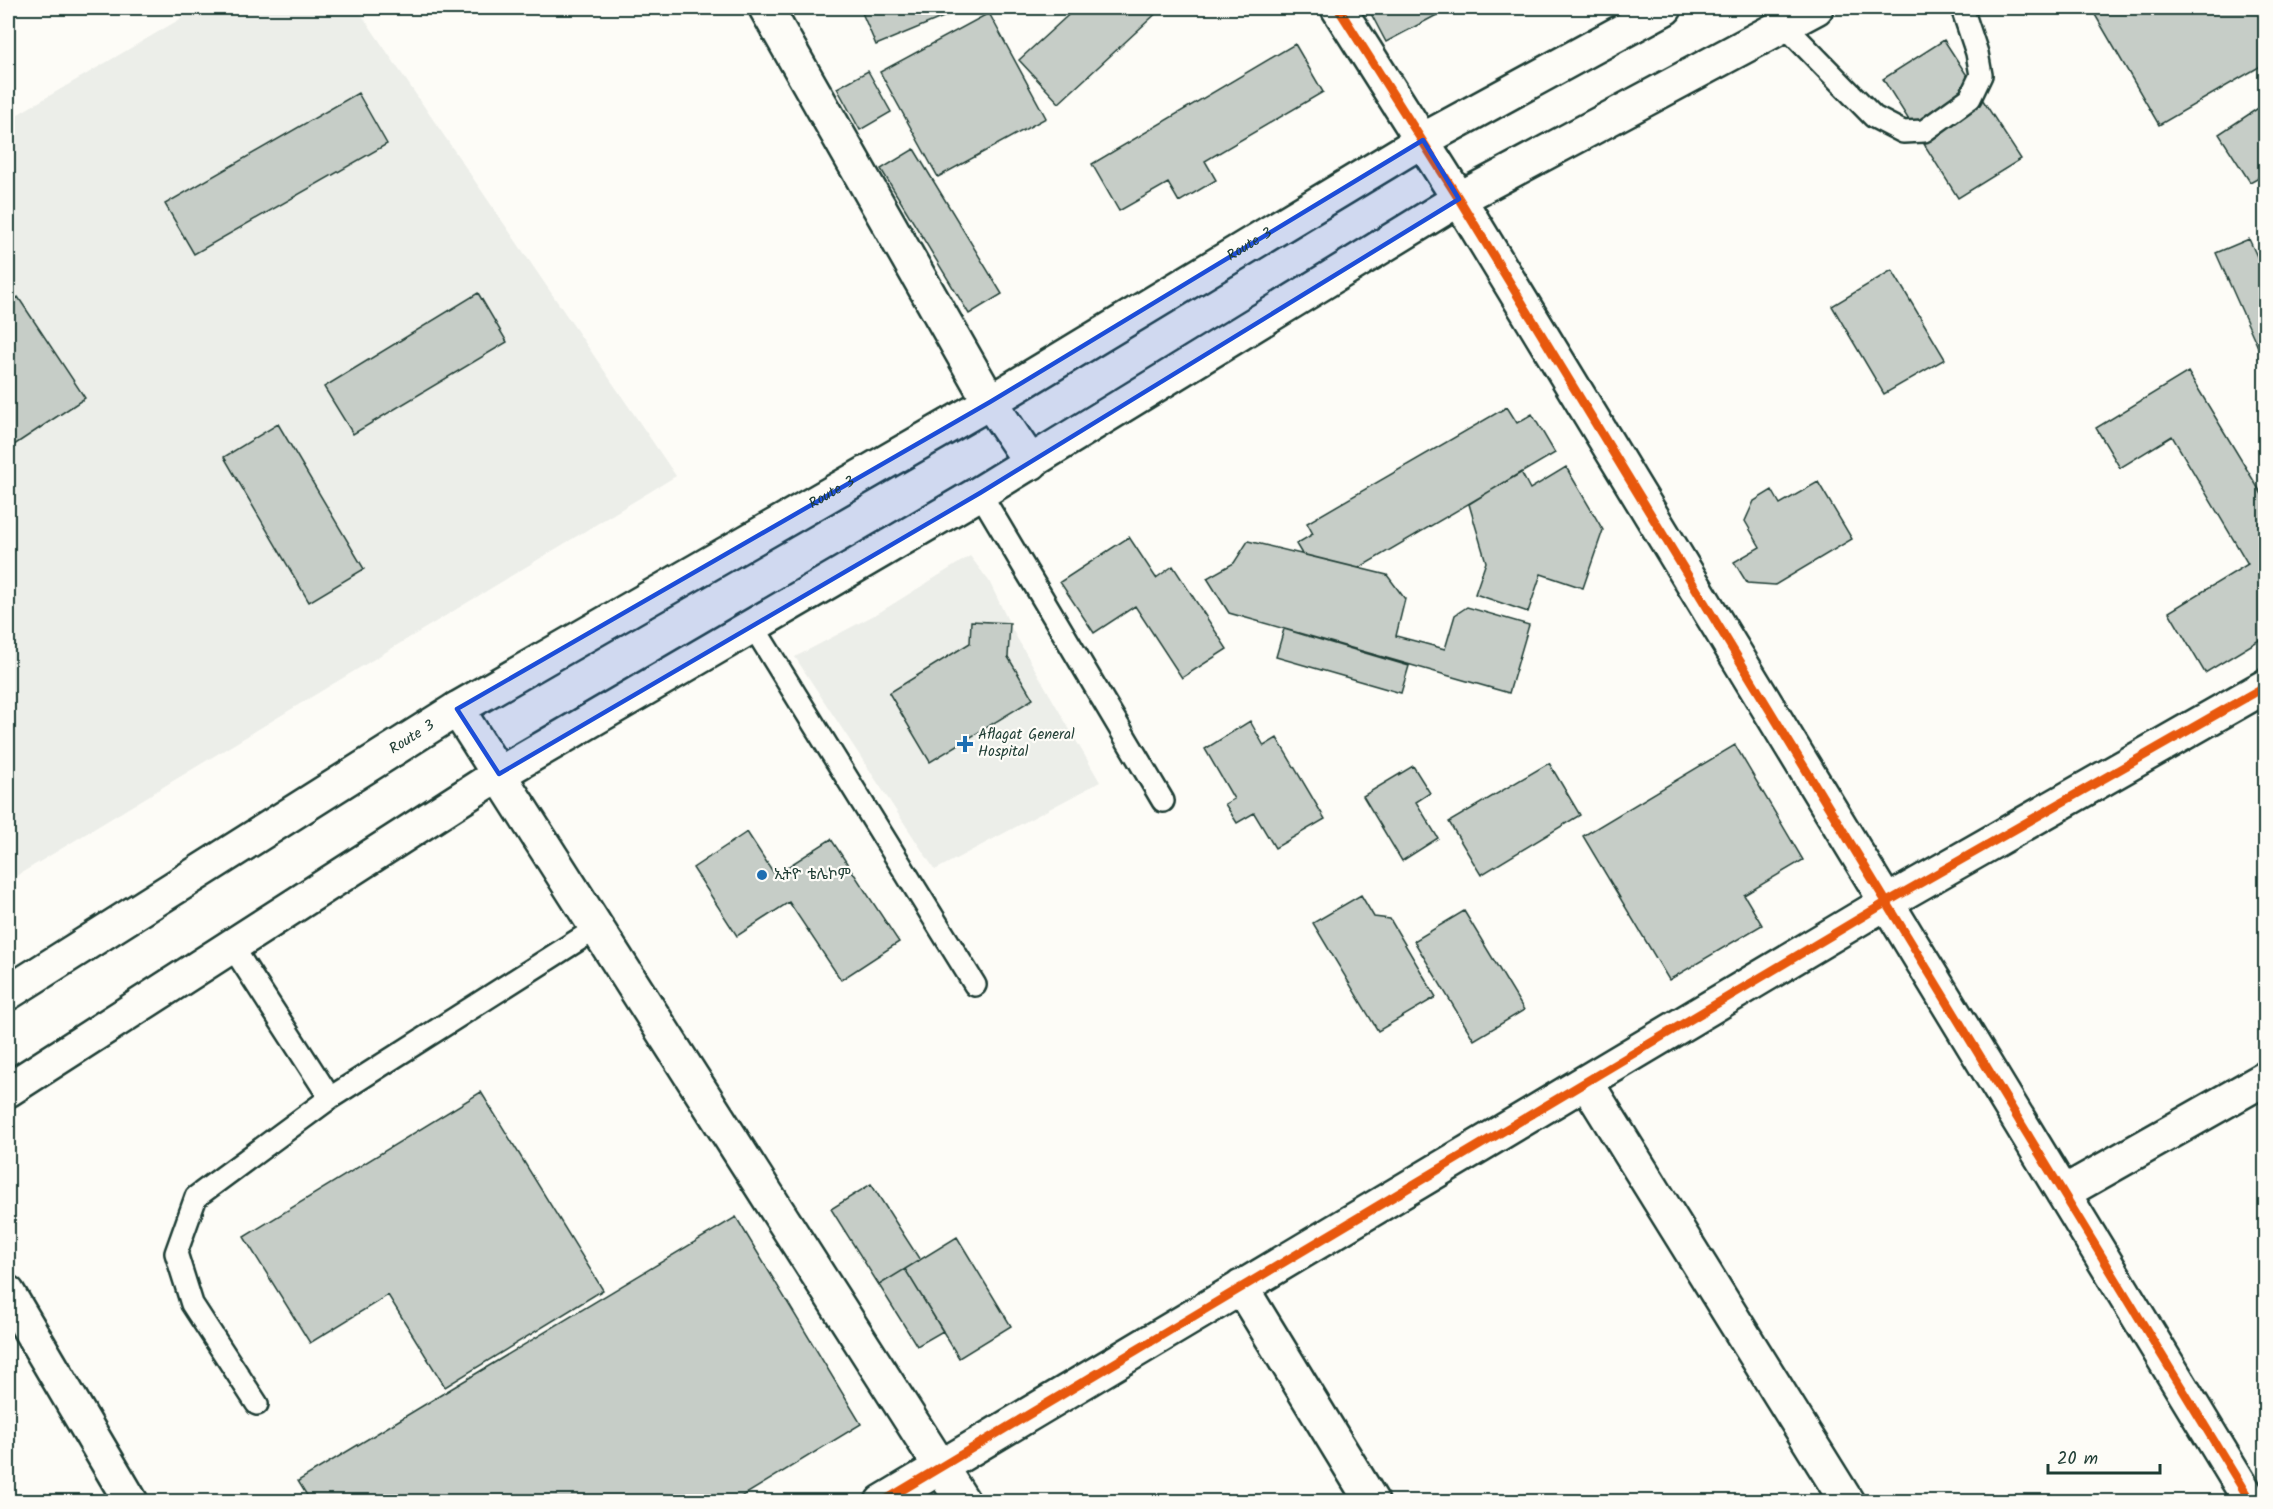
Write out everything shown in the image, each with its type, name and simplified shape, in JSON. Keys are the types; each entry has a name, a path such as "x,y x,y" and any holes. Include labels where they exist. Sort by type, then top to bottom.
{"street":[{"path":"766,8 990,402 1031,463"},
{"path":"1338,8 1423,140 2251,1502"},
{"name":"Route 3","path":"8,993 457,709 990,402 1423,140 1665,8"},
{"path":"8,1090 499,774 980,494 1459,199 1816,8"},
{"path":"882,1502 1887,902 2265,686"},
{"path":"457,709 963,1502"},
{"path":"2063,1193 2265,1078"},
{"path":"1586,1082 1847,1502"},
{"path":"1241,1287 1372,1502"},
{"path":"8,1293 131,1502"}],"lane":[{"path":"1784,26 1874,117 1903,132 1924,131 1970,98 1981,75 1977,53 1962,8"},
{"path":"980,494 1163,801"},
{"path":"753,626 975,985"},
{"path":"256,1404 192,1304 176,1253 196,1197 330,1098 597,928"},
{"path":"232,946 330,1098"}],"highlighted area":[{"path":"1423,140 1459,199 980,493 499,774 457,709 990,402"}],"shaded area":[{"path":"199,8 357,8 676,476 8,881 8,120"},
{"name":"Aflagat General Hospital","path":"970,556 989,581 1013,631 1100,782 935,870 795,657 880,612"}],"building":[{"path":"860,8 965,8 876,45"},
{"path":"1076,8 1162,8 1059,103 1019,60"},
{"path":"1368,8 1450,8 1386,42"},
{"path":"2103,8 2266,8 2266,63 2159,125 2094,13"},
{"path":"989,13 1046,118 938,177 880,72"},
{"path":"1944,40 2021,159 1958,198 1883,79"},
{"path":"1295,44 1323,92 1205,161 1216,180 1179,202 1168,183 1119,211 1092,164"},
{"path":"868,71 891,112 860,130 837,88"},
{"path":"358,93 387,144 194,254 165,204"},
{"path":"2266,103 2266,173 2250,182 2219,134"},
{"path":"914,149 1002,294 969,314 881,169"},
{"path":"2249,239 2266,276 2266,365 2216,253"},
{"path":"1892,270 1945,359 1884,394 1832,306"},
{"path":"478,293 507,342 353,434 324,387"},
{"path":"18,297 85,398 8,449 8,304"},
{"path":"2188,372 2266,501 2266,636 2205,673 2169,612 2248,564 2172,436 2120,468 2096,428"},
{"path":"1507,407 1517,423 1532,414 1555,453 1359,568 1302,554 1296,544 1313,534 1307,523"},
{"path":"278,424 364,569 309,602 224,457"},
{"path":"1566,467 1603,530 1583,588 1541,574 1528,612 1475,594 1486,562 1469,504 1521,472 1530,489"},
{"path":"1818,482 1852,539 1775,585 1747,583 1734,562 1760,547 1745,521 1754,501 1772,490 1780,504"},
{"path":"1129,537 1156,578 1173,566 1227,649 1182,678 1135,606 1094,633 1060,582"},
{"path":"1248,541 1387,575 1405,599 1396,636 1445,649 1455,615 1467,607 1529,625 1509,693 1229,613 1207,578 1234,563"},
{"name":"Aflagat General Hospital","path":"971,621 1010,623 1008,657 1033,699 930,762 889,693 970,643"},
{"path":"1284,629 1409,666 1401,693 1276,657"},
{"path":"1250,721 1264,746 1277,738 1325,819 1275,848 1254,813 1237,823 1225,804 1234,799 1205,749"},
{"path":"1735,745 1803,860 1744,895 1762,925 1669,980 1583,836"},
{"path":"1549,763 1580,815 1481,875 1449,822"},
{"path":"1413,766 1430,793 1416,802 1438,838 1402,861 1363,796"},
{"path":"747,832 775,875 831,839 899,942 841,980 789,902 737,936 693,868"},
{"path":"1361,895 1374,917 1390,919 1436,997 1378,1031 1313,923"},
{"path":"1464,911 1524,1010 1474,1040 1414,941"},
{"path":"481,1092 603,1290 445,1387 388,1295 310,1343 244,1237"},
{"path":"871,1184 920,1260 879,1285 831,1209"},
{"path":"736,1217 861,1424 733,1502 311,1502 298,1481"},
{"path":"957,1237 1011,1326 959,1358 905,1269"},
{"path":"905,1269 943,1331 917,1346 879,1285"}],"cycle path":[{"path":"1338,8 1459,199 2251,1502"},
{"path":"882,1502 1887,902 2266,686"}],"place":[{"name":"Aflagat General Hospital","path":"965,744"},
{"name":"ኢትዮ ቴሌኮም","path":"762,875"}]}
